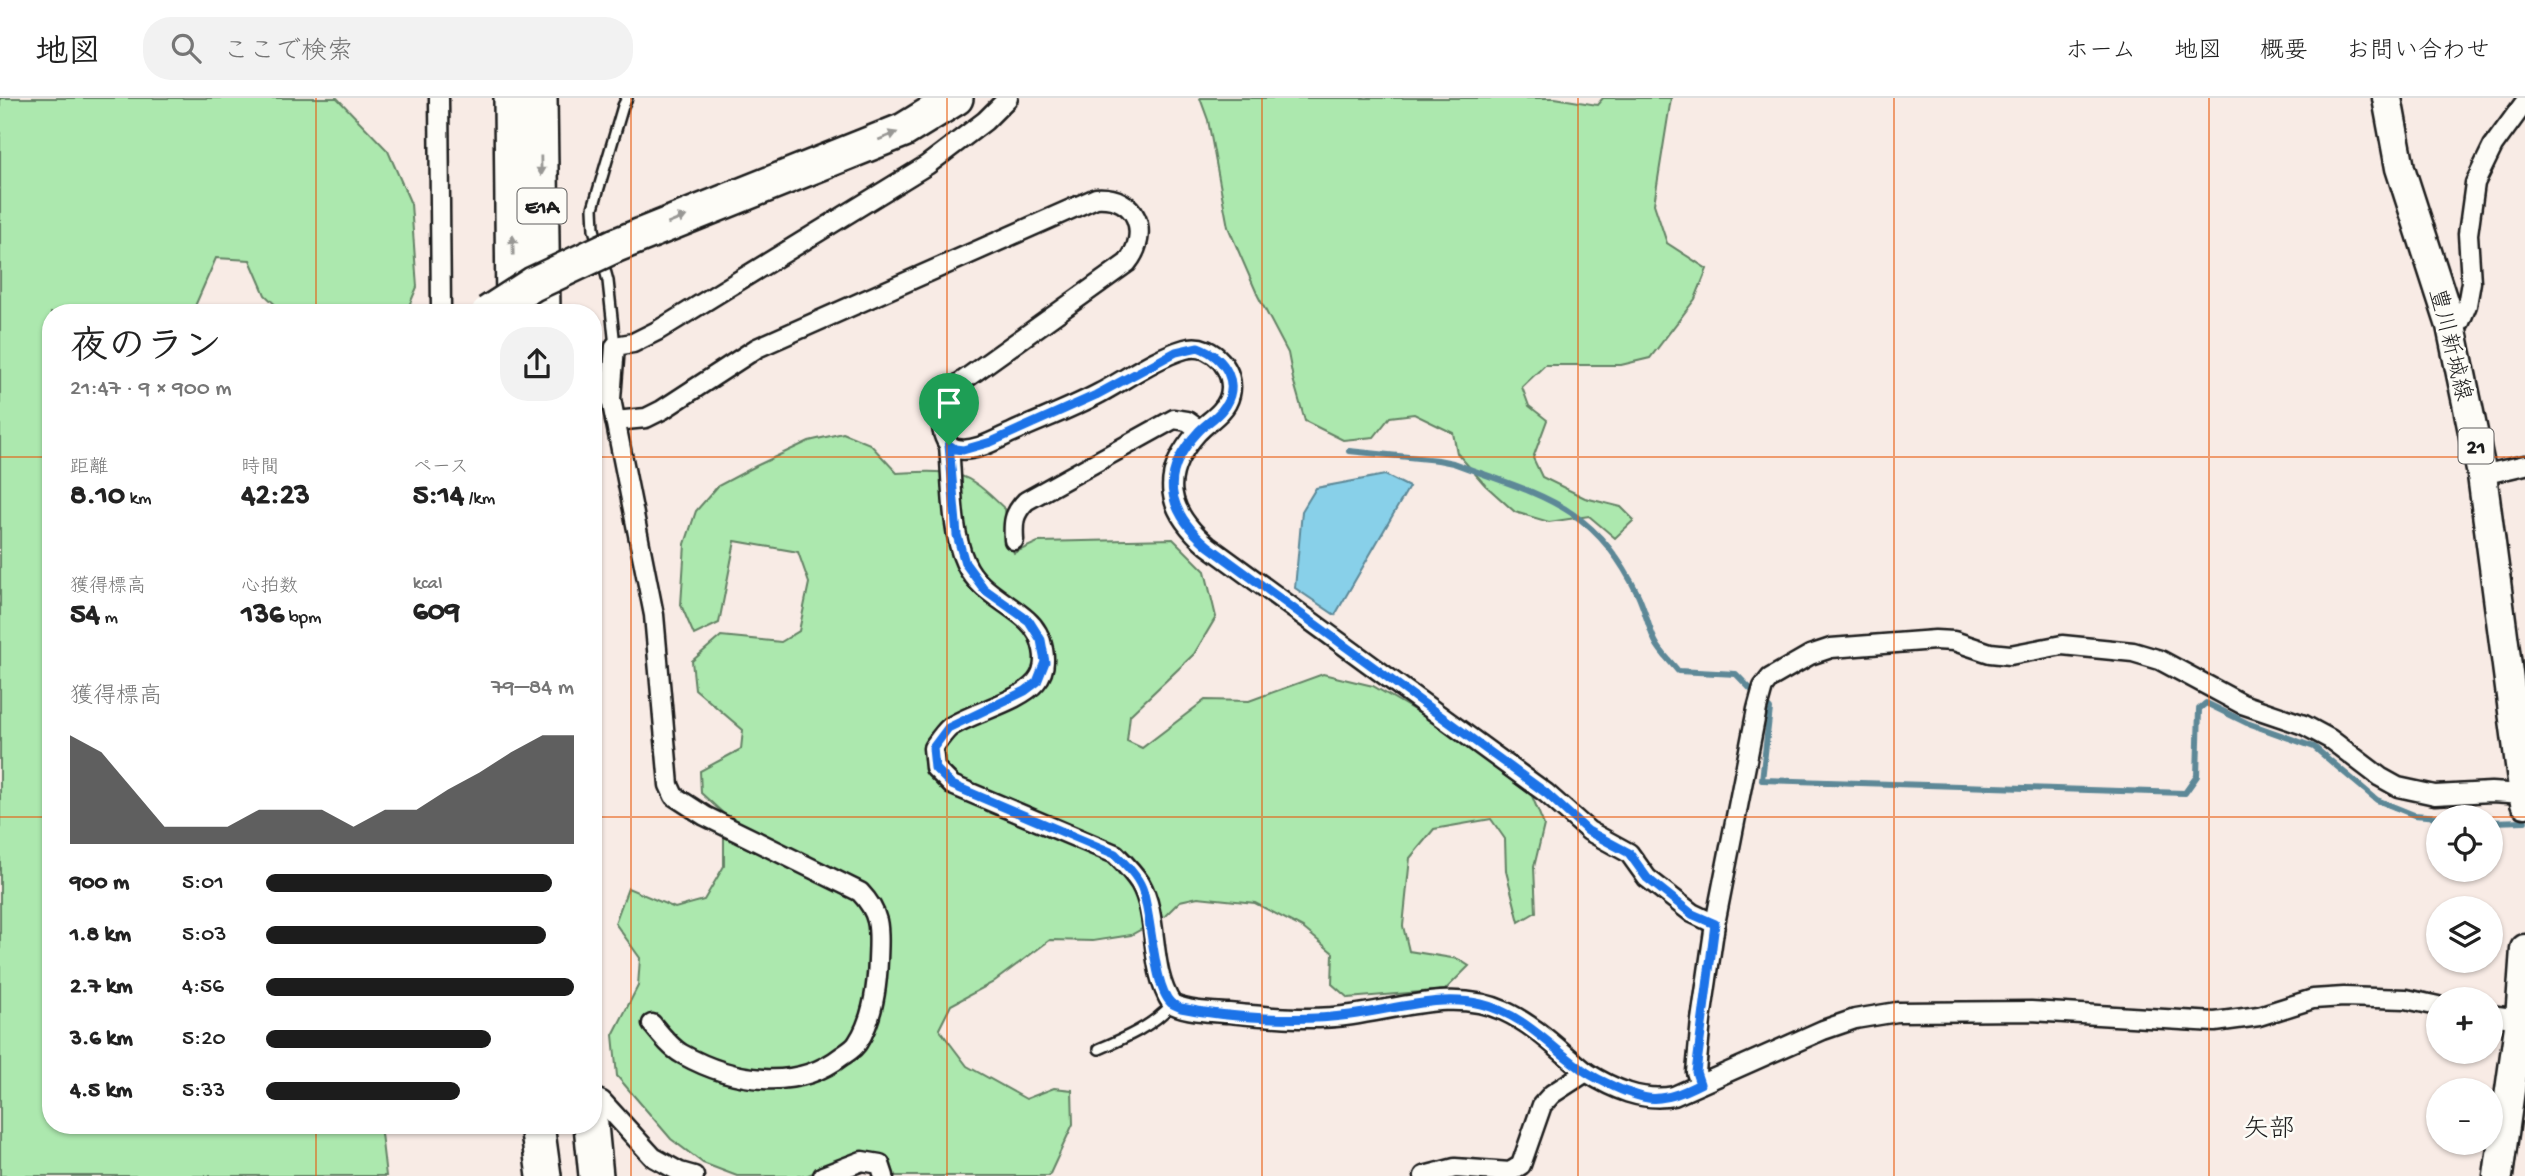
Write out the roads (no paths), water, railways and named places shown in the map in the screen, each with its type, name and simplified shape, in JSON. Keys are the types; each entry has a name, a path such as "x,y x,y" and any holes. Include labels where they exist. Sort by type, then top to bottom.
{"highway":[{"name":"E1A","path":"511,98 513,304"},
{"name":"E1A","path":"540,98 543,304"},
{"path":"502,304 533,284 614,246 904,130 957,98"},
{"path":"538,1134 544,1176"},
{"path":"559,1134 562,1176"},
{"path":"592,1134 596,1176"}],"main road":[{"name":"豊川新城線","path":"2387,98 2400,168 2451,326 2482,475 2525,803"},
{"path":"2498,1176 2520,1018 2525,949"}],"street":[{"path":"439,98 441,304"},
{"path":"652,1024 681,1054 754,1080 793,1080 828,1068 857,1045 869,1022 877,977 879,926 873,905 860,892 705,816 674,796 669,786 654,615 611,399 610,384 615,346 633,343 657,331 927,165 985,121 1008,98"},
{"path":"2451,326 2460,322 2467,305 2471,282 2468,234 2475,183 2493,146 2525,102"},
{"path":"615,421 646,418 757,348 1096,198 1110,197 1121,201 1136,218 1139,241 1127,263 953,391 946,399 942,417 944,435 949,445 957,535 965,563 984,589 1029,621 1041,640 1045,662 1037,682 1025,691 948,728 933,748 935,768 952,785 1115,854 1128,866 1141,885 1149,912 1161,982 1172,1004 1194,1010 1292,1019 1348,1016 1451,999 1480,1003 1503,1010 1523,1021 1602,1082 1642,1097 1658,1099 1674,1096 1823,1030 1855,1019 1897,1012 2031,1011 2215,1022 2259,1016 2313,999 2406,999 2426,1003"},
{"path":"949,445 963,450 991,442 1096,395 1176,352 1198,347 1207,350 1224,364 1230,374 1231,386 1222,410 1186,446 1177,462 1173,481 1176,507 1194,534 1546,793 1588,831 1629,853 1647,878 1692,914 1715,924"},
{"path":"1014,540 1015,512 1026,501 1174,419 1187,421 1200,430"},
{"path":"2482,475 2525,465"},
{"path":"1700,1084 1696,1072 1715,924 1757,709 1763,687 1770,678 1810,655 1831,648 1935,640 1954,641 1990,653 2010,655 2062,645 2133,652 2160,660 2242,704 2304,725 2330,739 2379,777 2398,787 2435,795 2491,792 2525,794"},
{"path":"2503,1016 2520,1018"},
{"path":"1424,1176 1455,1168 1510,1172 1527,1170 1542,1105 1552,1094 1586,1072"},
{"path":"602,1101 653,1157 680,1172 694,1176"},
{"path":"823,1176 862,1161 880,1164 884,1176"}],"lane":[{"path":"615,346 608,281 594,229 593,208 627,98"},
{"path":"1099,1049 1129,1036 1163,1014 1172,1004"}],"water":[{"path":"1385,475 1409,487 1335,615 1295,588 1302,511 1316,488"}],"waterway":[{"path":"1349,451 1453,463 1538,495 1583,522 1603,540 1621,565 1638,595 1657,645 1678,671 1736,674 1770,709 1762,780 2185,793 2197,776 2199,709 2206,703 2247,723 2314,747 2377,800 2414,815 2426,816"},
{"path":"2503,822 2525,821"}],"district":[{"name":"矢部","path":"2269,1127"}]}
